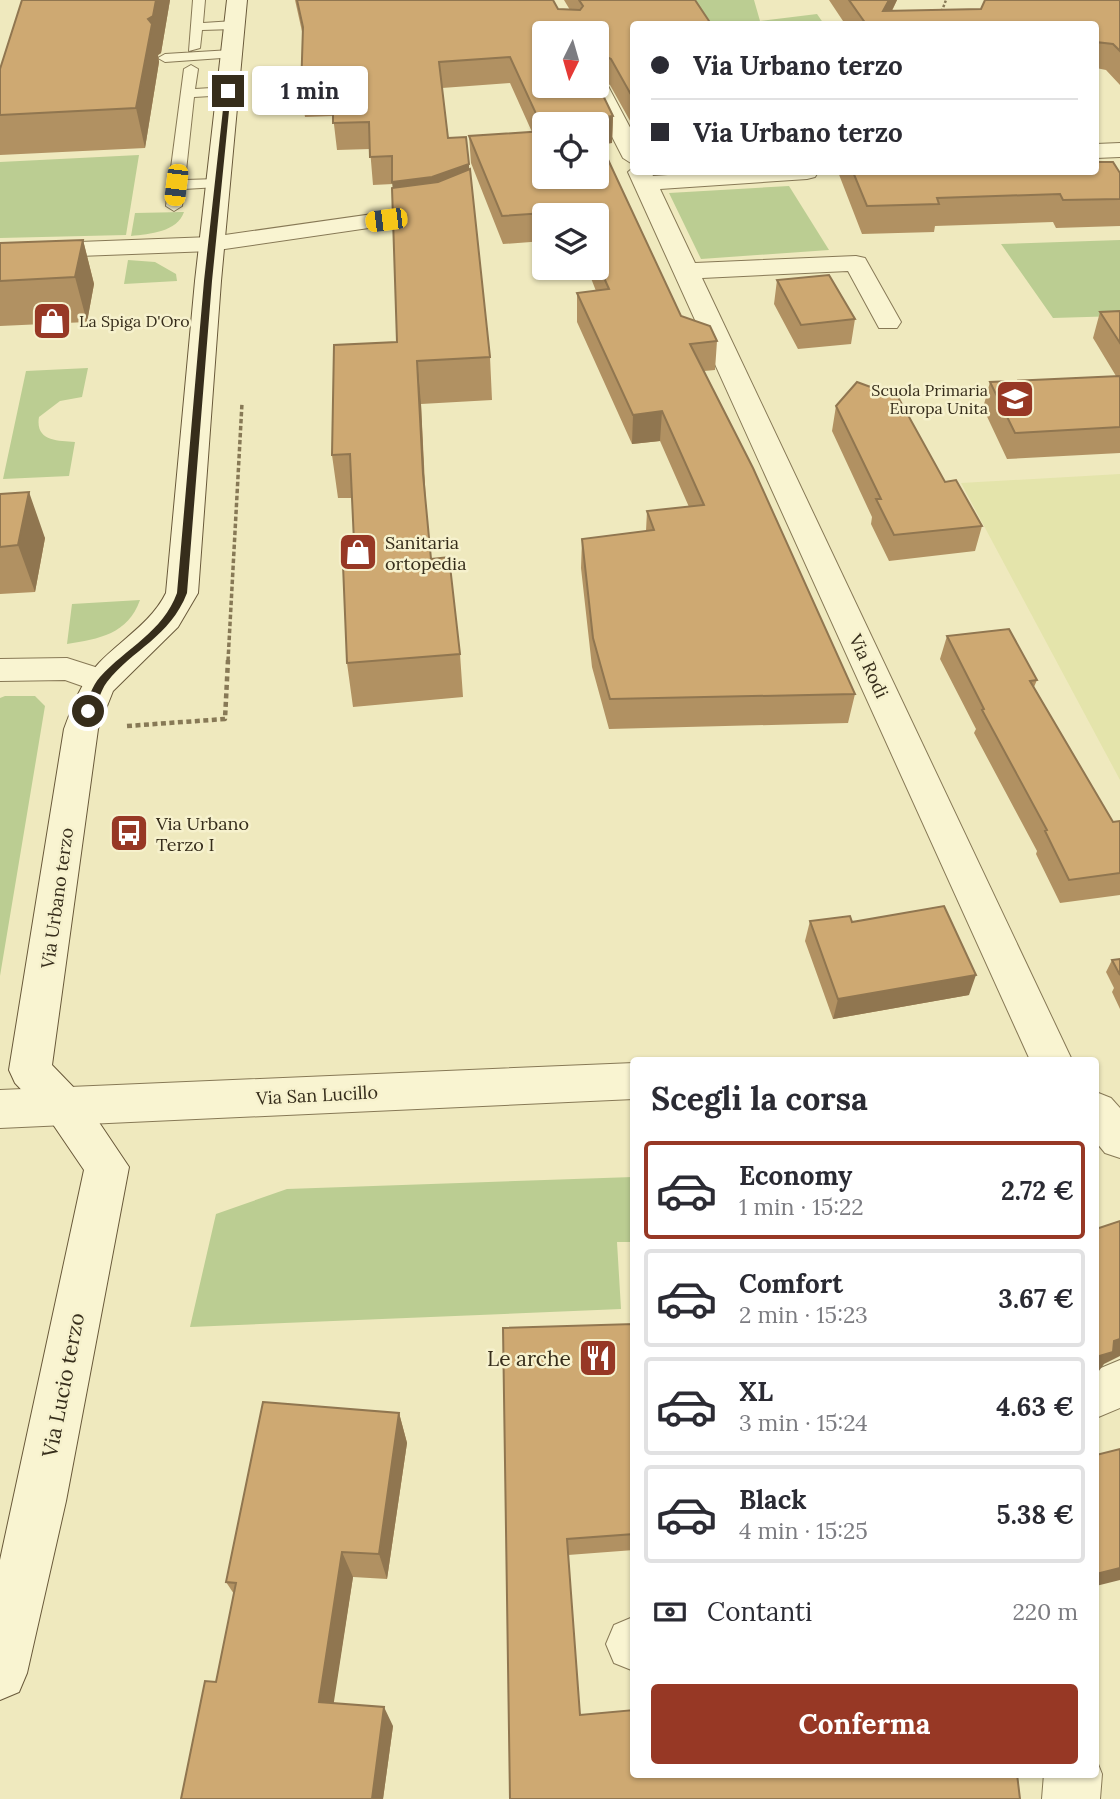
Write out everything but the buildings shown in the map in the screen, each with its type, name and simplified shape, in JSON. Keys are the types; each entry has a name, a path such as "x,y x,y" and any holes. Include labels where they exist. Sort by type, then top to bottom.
{"street":[{"name":"Via Urbano terzo","path":"65,1107 30,1070 81,729 94,693 102,681 159,631 177,607 182,593 211,244 234,26"},
{"name":"Via Rodi","path":"603,98 630,151"},
{"path":"1099,151 1120,150"},
{"name":"Via Rodi","path":"642,175 1050,1057"},
{"path":"0,252 211,244 440,213 468,200"},
{"path":"688,271 856,263 888,323"},
{"path":"0,670 67,669 102,681"},
{"name":"Via San Lucillo","path":"0,1109 630,1081"},
{"name":"Via Lucio terzo","path":"0,1673 40,1500 107,1167 65,1107"},
{"path":"1099,1114 1120,1139"},
{"path":"1099,1393 1120,1384"},
{"path":"1071,1799 1073,1778"}],"lane":[{"path":"194,48 199,0"},
{"path":"196,27 234,26"},
{"path":"165,58 234,26"},
{"path":"174,206 191,69"},
{"path":"188,93 228,91"},
{"path":"176,185 218,183"}],"path":[{"path":"938,21 946,0"}],"green space":[{"path":"582,0 754,0 760,21 656,21"},
{"path":"817,14 822,21 760,21"},
{"path":"139,155 126,235 0,238 0,162"},
{"path":"789,186 829,250 701,259 669,193"},
{"path":"184,212 169,228 131,236 135,213"},
{"path":"1120,240 1120,316 1053,318 1001,244"},
{"path":"128,260 155,262 176,274 177,281 124,284"},
{"path":"88,368 82,397 60,401 39,417 40,431 44,435 55,440 75,442 69,476 3,479 26,371"},
{"path":"1120,474 1120,780 961,483"},
{"path":"140,600 128,621 120,628 101,637 67,644 72,604"},
{"path":"35,696 45,706 0,976 0,698"},
{"path":"630,1177 630,1242 617,1242 621,1309 190,1327 216,1214 287,1189"}],"place":[{"name":"La Spiga D'Oro","path":"52,321"},
{"name":"Scuola Primaria Europa Unita","path":"1015,399"},
{"name":"Sanitaria ortopedia","path":"358,552"},
{"name":"Via Urbano Terzo I","path":"129,833"},
{"name":"Le arche","path":"598,1358"}],"route":[{"path":"88,711 94,693 102,681 159,631 177,607 182,593 208,281 228,91"}]}
